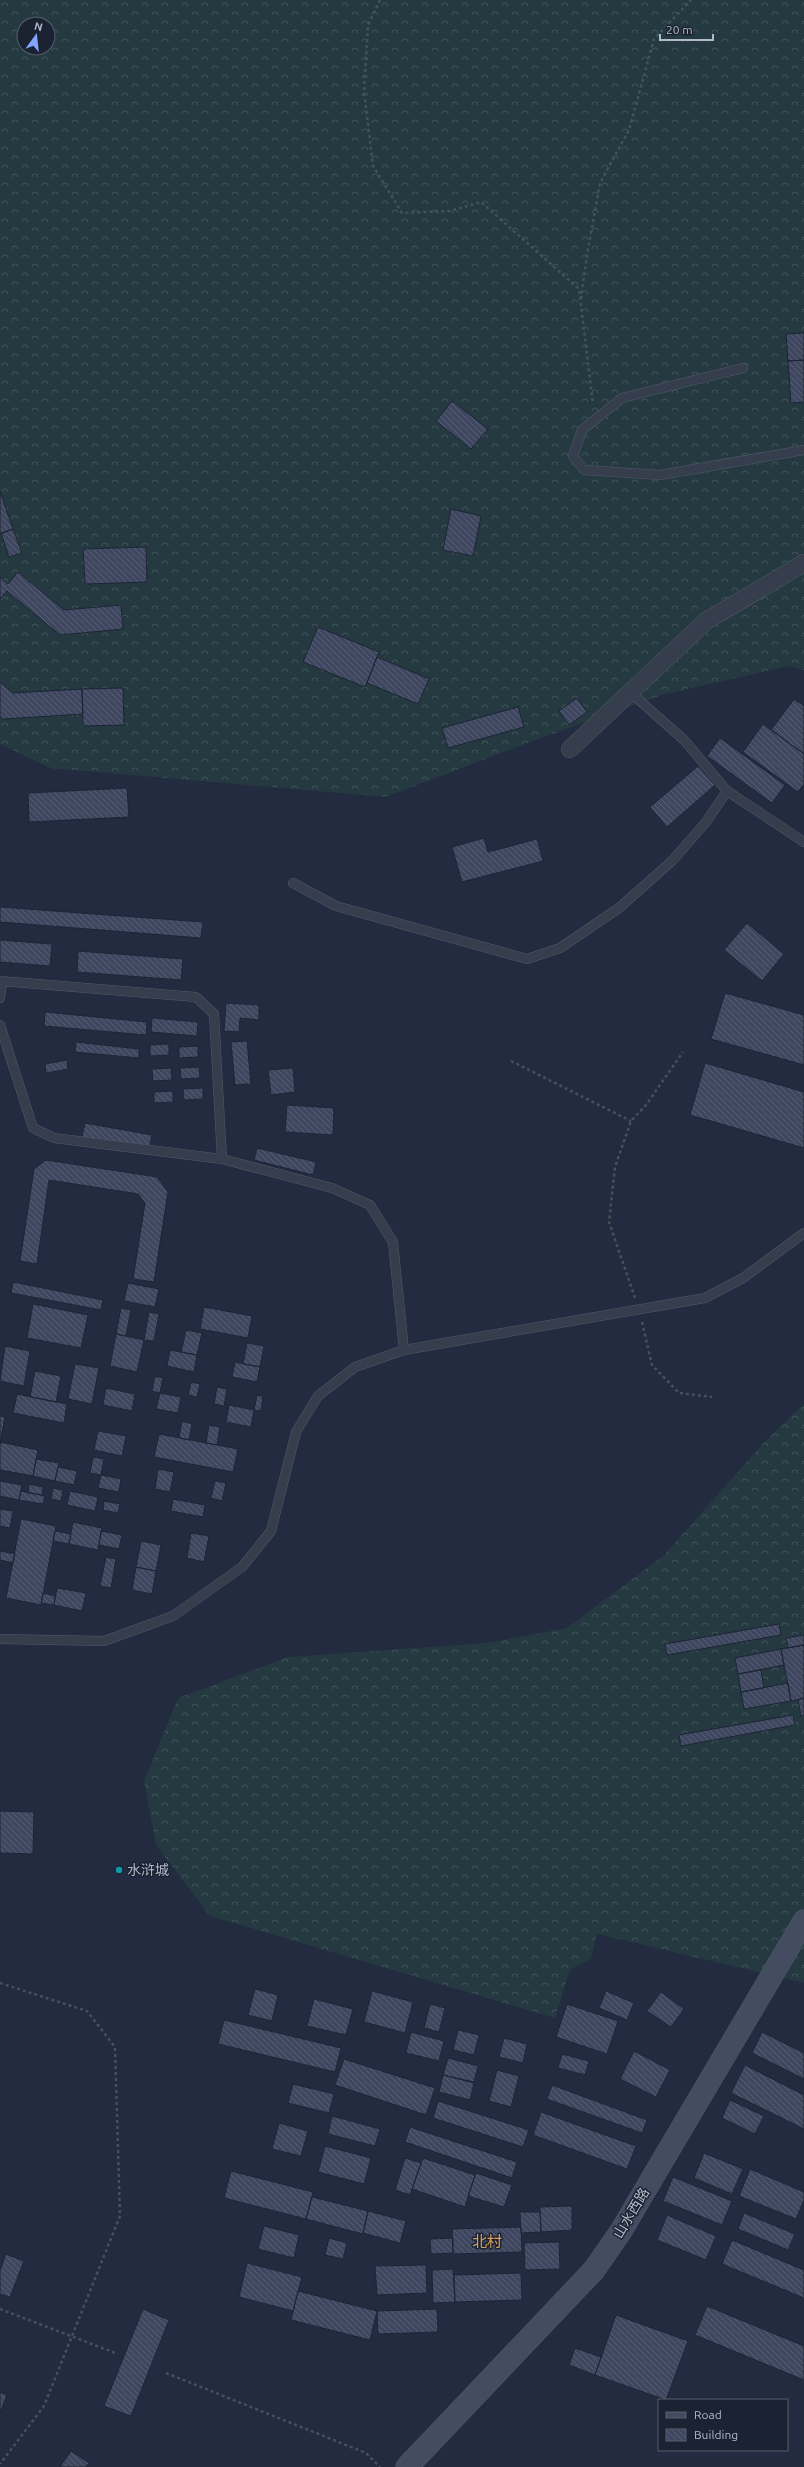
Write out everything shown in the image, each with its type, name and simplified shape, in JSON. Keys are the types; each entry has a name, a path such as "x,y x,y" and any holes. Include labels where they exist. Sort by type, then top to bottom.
{"street":[{"path":"570,749 706,621 804,564"},
{"name":"山水西路","path":"407,2467 594,2270 621,2230 804,1921"}],"lane":[{"path":"743,368 622,398 582,430 573,456 584,470 660,475 804,450"},
{"path":"630,692 684,740 727,791 804,842"},
{"path":"293,883 336,906 527,958 560,948 619,908 672,861 706,822 727,791"},
{"path":"0,998 1,981 196,997 214,1014 222,1159"},
{"path":"0,1024 33,1128 54,1138 222,1159 332,1188 370,1205 393,1242 404,1350"},
{"path":"0,1639 104,1641 173,1616 242,1567 271,1531 296,1432 318,1396 355,1367 404,1350 706,1298 743,1278 804,1233"}],"path":[{"path":"380,0 368,25 364,91 373,166 402,212 450,211 481,202 579,289 595,419"},
{"path":"581,303 587,255 600,184 629,130 654,39 691,0"},
{"path":"683,1052 646,1105 631,1121 615,1167 609,1222 639,1309 652,1365 679,1393 712,1397"},
{"path":"511,1061 631,1121"},
{"path":"0,1983 87,2011 115,2047 120,2216 44,2406 0,2464"},
{"path":"0,2309 72,2335 118,2354"},
{"path":"166,2373 366,2453 380,2467"}],"green space":[{"path":"0,0 804,0 804,670 789,666 662,695 541,738 386,797 50,768 0,744"},
{"path":"804,1404 804,1983 597,1934 591,1959 570,1970 555,2018 210,1916 156,1845 144,1781 178,1698 288,1657 487,1643 567,1628 664,1555 767,1439"}],"building":[{"path":"804,333 804,360 788,361 786,334"},
{"path":"804,360 804,402 791,403 788,361"},
{"path":"452,401 488,429 471,449 436,421"},
{"path":"0,491 13,529 0,534"},
{"path":"451,509 481,516 473,556 443,550"},
{"path":"13,529 22,553 9,557 1,533"},
{"path":"146,547 147,582 85,584 83,549"},
{"path":"18,572 64,610 121,605 123,629 60,635 7,591 0,599 0,577 8,584"},
{"path":"318,627 379,652 365,687 303,662"},
{"path":"377,657 429,679 418,704 367,683"},
{"path":"0,682 13,693 82,689 83,714 3,719 0,716"},
{"path":"123,688 124,725 83,726 82,689"},
{"path":"577,698 587,712 569,725 559,711"},
{"path":"794,699 804,706 804,754 771,730"},
{"path":"518,707 524,727 448,748 442,728"},
{"path":"763,724 804,754 804,784 798,792 743,752"},
{"path":"720,738 785,785 772,803 707,756"},
{"path":"698,766 715,785 667,827 650,807"},
{"path":"127,788 129,817 29,822 28,793"},
{"path":"484,838 488,852 537,839 543,861 462,882 452,847"},
{"path":"0,907 203,922 201,938 0,922"},
{"path":"747,923 784,954 762,981 724,950"},
{"path":"0,940 52,944 50,966 0,962"},
{"path":"78,951 183,959 181,980 77,972"},
{"path":"725,993 804,1015 804,1065 711,1039"},
{"path":"226,1003 259,1005 259,1020 240,1018 239,1032 224,1031"},
{"path":"45,1012 147,1022 146,1035 44,1026"},
{"path":"152,1018 198,1022 197,1036 151,1032"},
{"path":"247,1041 251,1084 235,1085 231,1042"},
{"path":"76,1042 139,1049 139,1058 75,1052"},
{"path":"169,1044 169,1055 150,1056 150,1045"},
{"path":"198,1046 198,1057 179,1058 179,1047"},
{"path":"67,1060 68,1069 46,1073 45,1064"},
{"path":"705,1063 804,1092 804,1148 690,1115"},
{"path":"199,1067 200,1078 181,1079 180,1068"},
{"path":"171,1068 172,1080 153,1081 152,1069"},
{"path":"293,1068 295,1092 271,1095 268,1070"},
{"path":"203,1088 203,1099 184,1100 183,1089"},
{"path":"173,1091 173,1102 154,1103 154,1092"},
{"path":"287,1105 334,1108 333,1135 285,1132"},
{"path":"85,1123 152,1135 149,1149 82,1137"},
{"path":"257,1148 316,1162 313,1175 254,1160"},
{"path":"46,1160 157,1177 168,1192 154,1282 133,1279 145,1203 138,1194 49,1180 37,1264 20,1261 34,1169"},
{"path":"13,1282 103,1300 101,1310 11,1293"},
{"path":"128,1283 159,1289 155,1307 124,1301"},
{"path":"33,1304 88,1315 81,1348 27,1338"},
{"path":"204,1307 252,1316 248,1338 200,1329"},
{"path":"121,1308 131,1310 126,1336 116,1334"},
{"path":"149,1312 159,1314 154,1341 144,1340"},
{"path":"186,1330 202,1333 197,1355 181,1352"},
{"path":"116,1334 144,1340 137,1372 110,1366"},
{"path":"247,1343 264,1346 260,1367 243,1364"},
{"path":"5,1346 30,1351 24,1386 0,1381"},
{"path":"170,1350 197,1355 194,1372 167,1366"},
{"path":"235,1362 260,1367 257,1382 232,1377"},
{"path":"75,1364 99,1368 92,1404 68,1399"},
{"path":"35,1371 61,1376 56,1402 30,1397"},
{"path":"155,1376 163,1378 160,1393 152,1391"},
{"path":"191,1382 200,1384 197,1397 188,1395"},
{"path":"217,1387 227,1389 224,1406 214,1404"},
{"path":"106,1388 135,1394 132,1411 103,1405"},
{"path":"160,1393 181,1397 178,1413 156,1409"},
{"path":"17,1394 67,1404 64,1423 13,1413"},
{"path":"257,1395 263,1396 261,1411 254,1410"},
{"path":"229,1405 254,1410 251,1427 226,1422"},
{"path":"0,1416 5,1417 0,1444"},
{"path":"182,1421 192,1424 189,1440 179,1438"},
{"path":"209,1425 220,1427 217,1445 206,1443"},
{"path":"98,1431 126,1436 122,1456 94,1450"},
{"path":"159,1434 238,1449 233,1472 154,1457"},
{"path":"0,1442 38,1450 33,1476 0,1470"},
{"path":"93,1457 104,1459 101,1475 90,1473"},
{"path":"36,1459 59,1463 55,1481 33,1476"},
{"path":"58,1467 77,1471 74,1485 55,1481"},
{"path":"158,1469 174,1472 170,1492 155,1489"},
{"path":"101,1475 121,1479 119,1492 98,1488"},
{"path":"0,1481 22,1485 19,1500 0,1496"},
{"path":"215,1481 226,1483 222,1501 211,1498"},
{"path":"29,1484 43,1487 42,1495 28,1493"},
{"path":"53,1488 63,1490 61,1501 51,1499"},
{"path":"21,1491 45,1496 43,1504 19,1500"},
{"path":"70,1491 98,1497 95,1511 67,1505"},
{"path":"173,1499 205,1505 203,1517 171,1511"},
{"path":"104,1501 120,1504 118,1513 103,1510"},
{"path":"0,1509 13,1511 10,1528 0,1526"},
{"path":"21,1519 56,1526 41,1605 6,1598"},
{"path":"73,1522 102,1528 98,1550 69,1544"},
{"path":"55,1531 71,1534 69,1544 53,1541"},
{"path":"101,1531 122,1535 119,1549 99,1545"},
{"path":"191,1533 209,1536 204,1562 187,1558"},
{"path":"141,1541 161,1545 156,1571 136,1567"},
{"path":"0,1551 15,1554 13,1563 0,1560"},
{"path":"106,1557 116,1559 111,1588 100,1586"},
{"path":"136,1567 156,1571 152,1594 132,1590"},
{"path":"57,1588 86,1593 82,1611 54,1605"},
{"path":"43,1593 55,1596 54,1605 41,1603"},
{"path":"779,1624 781,1635 667,1655 665,1644"},
{"path":"804,1635 804,1645 788,1648 786,1638"},
{"path":"804,1645 804,1698 791,1701 781,1649"},
{"path":"781,1649 784,1665 738,1674 735,1658"},
{"path":"761,1670 764,1688 741,1692 738,1674"},
{"path":"788,1683 791,1701 744,1709 741,1692"},
{"path":"804,1698 804,1715 801,1716 798,1700"},
{"path":"793,1715 795,1725 681,1746 679,1735"},
{"path":"0,1811 34,1812 33,1854 0,1853"},
{"path":"255,1989 278,1995 272,2021 248,2015"},
{"path":"372,1991 413,2002 405,2033 364,2022"},
{"path":"606,1991 634,2003 627,2020 599,2008"},
{"path":"661,1992 684,2009 671,2027 647,2011"},
{"path":"314,1999 353,2009 346,2035 307,2026"},
{"path":"430,2004 445,2008 439,2032 424,2028"},
{"path":"567,2004 618,2021 607,2054 556,2037"},
{"path":"224,2020 341,2048 335,2072 218,2044"},
{"path":"458,2030 479,2035 474,2055 453,2050"},
{"path":"411,2032 444,2041 439,2061 406,2053"},
{"path":"762,2032 804,2053 804,2079 752,2053"},
{"path":"504,2038 527,2044 523,2063 499,2057"},
{"path":"634,2051 670,2070 656,2097 620,2079"},
{"path":"562,2054 589,2061 585,2075 558,2068"},
{"path":"448,2058 478,2066 474,2082 443,2075"},
{"path":"344,2059 435,2088 426,2115 335,2085"},
{"path":"745,2065 804,2095 804,2129 731,2093"},
{"path":"497,2070 519,2076 511,2107 489,2101"},
{"path":"443,2075 474,2083 470,2100 439,2092"},
{"path":"293,2084 334,2094 329,2113 288,2103"},
{"path":"552,2085 647,2120 642,2133 547,2099"},
{"path":"730,2100 764,2116 755,2134 722,2118"},
{"path":"438,2101 529,2130 523,2147 433,2118"},
{"path":"541,2112 636,2146 627,2169 533,2135"},
{"path":"332,2116 380,2129 375,2146 328,2134"},
{"path":"279,2123 308,2131 301,2156 272,2149"},
{"path":"410,2127 517,2162 512,2178 405,2142"},
{"path":"325,2146 371,2158 364,2184 318,2172"},
{"path":"704,2153 743,2169 732,2194 694,2178"},
{"path":"405,2158 421,2163 410,2195 395,2190"},
{"path":"423,2158 475,2175 465,2207 412,2189"},
{"path":"750,2169 804,2192 804,2200 796,2219 739,2196"},
{"path":"231,2171 313,2192 306,2219 224,2198"},
{"path":"476,2173 512,2185 504,2207 468,2196"},
{"path":"673,2177 732,2201 722,2225 663,2201"},
{"path":"312,2197 368,2211 363,2234 306,2219"},
{"path":"572,2206 572,2230 541,2232 540,2207"},
{"path":"368,2211 406,2221 400,2243 363,2233"},
{"path":"520,2212 540,2212 541,2232 521,2233"},
{"path":"744,2213 795,2234 788,2250 738,2229"},
{"path":"667,2215 716,2236 706,2260 657,2240"},
{"path":"264,2226 299,2235 294,2258 258,2249"},
{"path":"521,2227 522,2252 453,2254 452,2229"},
{"path":"329,2238 347,2243 343,2259 325,2255"},
{"path":"453,2238 453,2253 431,2254 430,2239"},
{"path":"732,2240 804,2270 804,2298 722,2264"},
{"path":"559,2242 560,2269 525,2270 524,2243"},
{"path":"6,2254 24,2261 10,2297 0,2294 0,2271"},
{"path":"247,2263 302,2277 293,2311 239,2297"},
{"path":"426,2265 427,2293 377,2295 375,2266"},
{"path":"453,2269 455,2302 433,2303 432,2270"},
{"path":"521,2273 522,2300 455,2302 454,2275"},
{"path":"298,2291 377,2311 370,2340 291,2320"},
{"path":"707,2306 804,2346 804,2380 695,2335"},
{"path":"143,2309 169,2320 131,2416 104,2406"},
{"path":"437,2309 438,2332 378,2334 377,2311"},
{"path":"616,2315 688,2341 666,2399 595,2375"},
{"path":"575,2348 601,2357 595,2375 569,2365"},
{"path":"0,2392 7,2395 0,2413"},
{"path":"71,2451 89,2463 86,2467 60,2467"}],"place":[{"name":"水浒城","path":"119,1870"}],"district":[{"name":"北村","path":"487,2241"}]}
